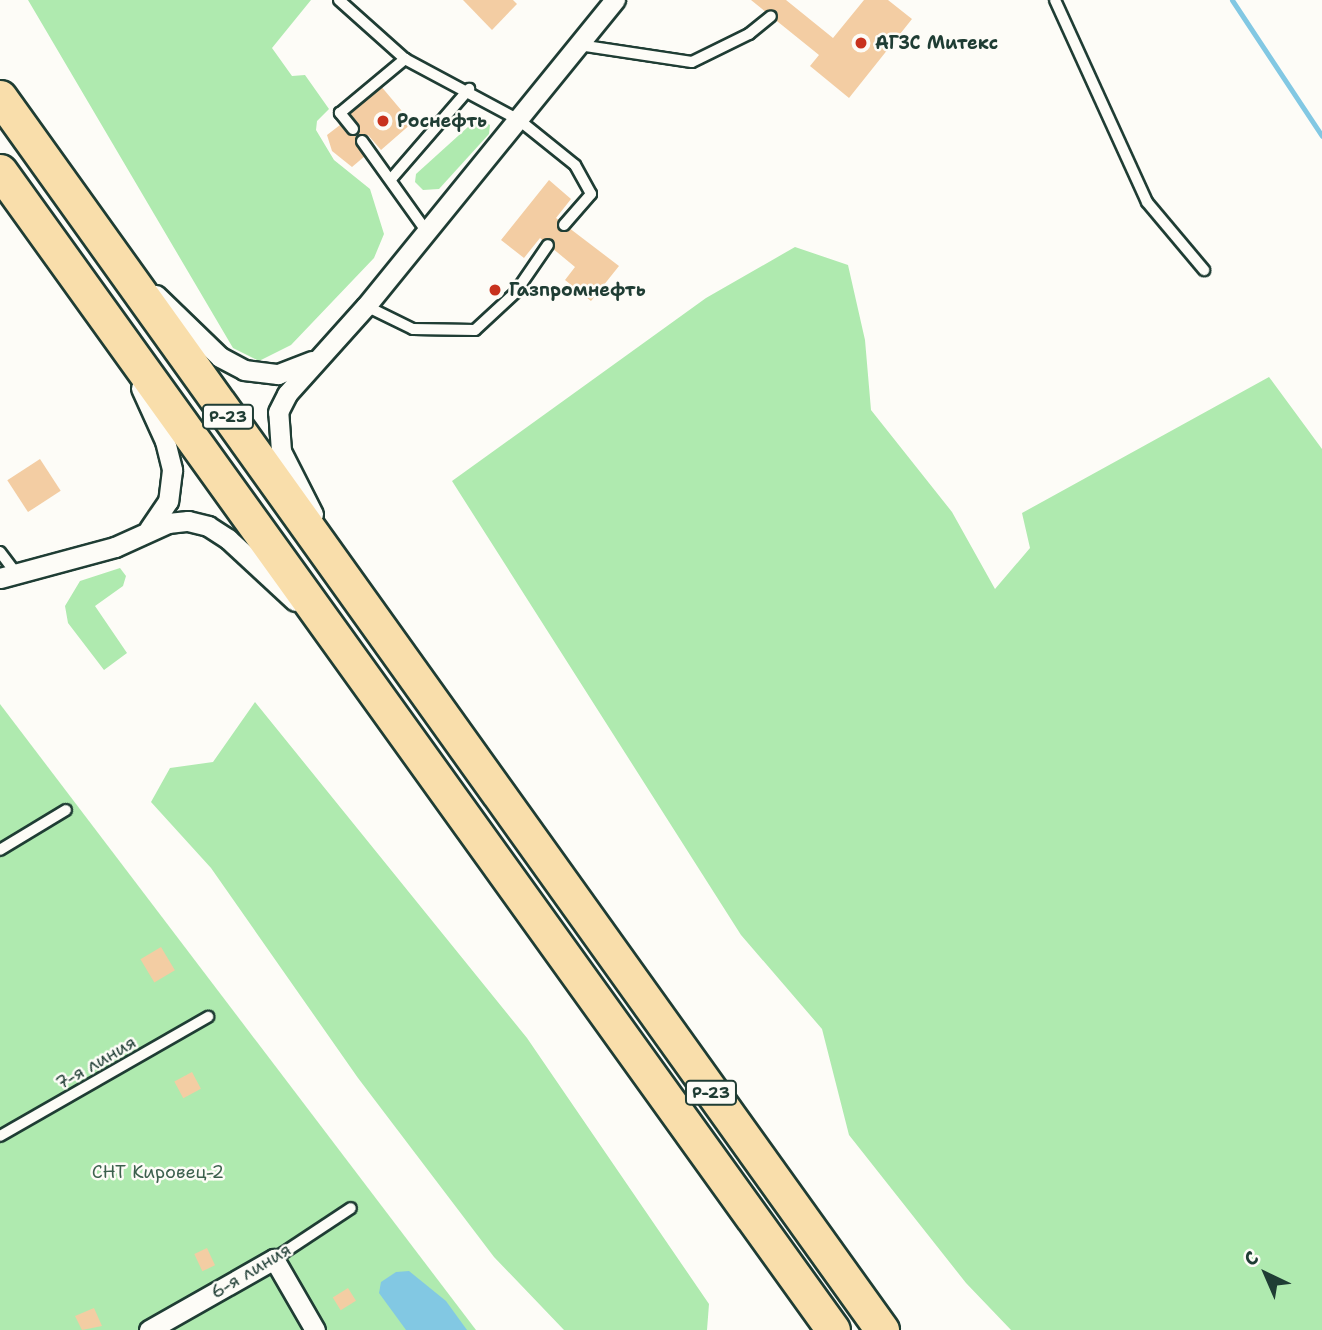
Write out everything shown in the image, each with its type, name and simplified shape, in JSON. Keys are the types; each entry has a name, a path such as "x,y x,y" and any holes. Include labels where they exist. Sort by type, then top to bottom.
{"highway":[{"name":"Р-23","path":"0,97 882,1330"},
{"name":"Р-23","path":"0,172 833,1330"}],"street":[{"path":"345,581 281,452 278,412 287,394 313,360 366,306 615,0"},
{"path":"113,253 232,364 244,370 278,374 313,360"},
{"path":"115,332 165,441 172,470 172,486 162,517 140,537"},
{"path":"8,575 140,537 168,523 188,521 208,526 332,634"},
{"path":"274,1259 315,1330"},
{"name":"6-я линия","path":"149,1330 274,1259"}],"lane":[{"path":"339,0 405,59 469,89 519,120 575,165 591,194 564,225"},
{"path":"1055,0 1147,202 1204,270"},
{"path":"579,46 692,62 749,34 771,16"},
{"path":"353,129 340,113 405,59"},
{"path":"392,178 469,89"},
{"path":"362,141 392,178 427,232"},
{"path":"366,306 414,329 475,330 515,293 548,245"},
{"path":"0,552 8,575"},
{"path":"0,850 66,810"},
{"name":"7-я линия","path":"0,1136 208,1017"},
{"name":"6-я линия","path":"274,1259 351,1208"}],"green space":[{"path":"28,0 311,0 272,48 292,76 305,75 329,109 317,121 316,130 334,160 370,189 384,234 374,258 291,345 259,361 233,348"},
{"path":"479,117 490,125 489,134 439,189 423,190 415,182 416,174"},
{"path":"795,247 848,265 865,340 871,410 952,512 995,589 1030,548 1022,513 1269,377 1322,449 1322,1330 1011,1330 966,1283 849,1135 822,1029 741,935 452,481 706,298"},
{"path":"120,568 126,576 123,586 95,606 127,653 104,670 68,623 65,606 80,581"},
{"path":"255,702 527,1038 709,1304 707,1330 564,1330 494,1257 358,1078 211,868 151,802 170,768 213,762"},
{"name":"СНТ Кировец-2","path":"0,704 476,1330 0,1330"}],"water":[{"path":"409,1271 446,1301 467,1330 406,1330 379,1293 381,1282 396,1272"}],"building":[{"path":"463,0 513,0 517,4 492,30"},
{"name":"АГЗС Митекс","path":"751,0 786,0 833,38 864,0 888,0 912,19 849,98 810,66 819,55"},
{"path":"380,85 412,123 381,150 368,135 357,145 365,156 352,167 332,151 327,135 340,125 347,134 359,124 348,111"},
{"path":"549,180 571,199 556,218 619,266 591,301 565,280 575,267 540,238 524,258 501,240"},
{"path":"40,459 61,491 28,512 7,480"},
{"path":"161,947 175,970 154,983 140,959"},
{"path":"192,1072 201,1089 183,1098 174,1081"},
{"path":"207,1248 215,1265 202,1271 194,1254"},
{"path":"348,1288 356,1301 341,1310 333,1298"},
{"path":"94,1308 102,1326 82,1330 75,1316"}],"waterway":[{"path":"1232,0 1322,136"}],"place":[{"name":"АГЗС Митекс","path":"861,43"},
{"name":"Роснефть","path":"383,121"},
{"name":"Газпромнефть","path":"495,290"}]}
